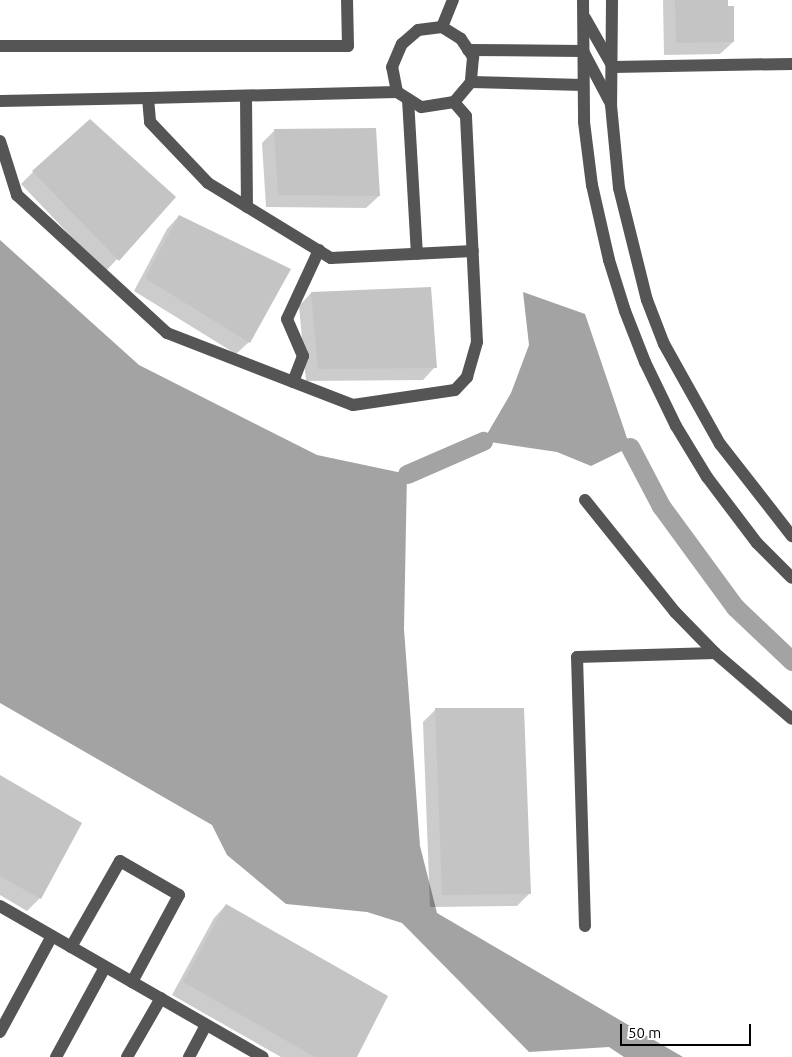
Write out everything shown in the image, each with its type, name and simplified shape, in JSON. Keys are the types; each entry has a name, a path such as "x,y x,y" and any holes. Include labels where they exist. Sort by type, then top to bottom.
{"street":[{"path":"0,46 348,46 347,0"},
{"path":"442,27 452,0"},
{"path":"583,0 584,122 594,194 609,260 644,362 676,426 707,477 757,543 792,578"},
{"path":"612,0 613,67 611,104 619,188 632,248 647,300 664,344 720,444 792,536"},
{"path":"583,16 613,67"},
{"path":"0,101 246,96 402,96 421,107 454,102 471,82 473,57 461,40 442,27 418,30 402,44 392,67 402,96 417,254"},
{"path":"468,50 583,51"},
{"path":"583,51 611,104"},
{"path":"613,67 792,64"},
{"path":"471,82 583,85"},
{"path":"246,96 248,207"},
{"path":"148,98 150,122 182,158 208,183 331,258 473,251"},
{"path":"0,141 17,195 167,333 353,405 454,390 468,376 478,342 466,116 454,102"},
{"path":"293,382 303,356 288,319 319,250"},
{"path":"585,500 675,612 715,653 792,719"},
{"path":"585,926 576,657 715,653"},
{"path":"71,947 120,861 179,895 132,982"},
{"path":"1,909 161,998 257,1056"},
{"path":"0,1032 52,936"},
{"path":"56,1057 105,967"},
{"path":"127,1057 161,998"},
{"path":"189,1057 206,1025"}],"shaded area":[{"path":"0,240 139,365 317,455 407,474 404,629 420,846 437,913 683,1057 624,1057 609,1047 529,1052 402,923 367,912 286,904 227,855 212,825 0,703"},
{"path":"523,292 585,314 630,447 591,466 557,452 483,441 511,393 529,345"}],"building":[{"path":"675,0 728,0 728,6 734,6 734,42 676,43"},
{"path":"90,119 176,197 119,261 32,171"},
{"path":"376,128 380,196 278,195 274,129"},
{"path":"179,215 291,269 250,343 145,278"},
{"path":"431,287 437,368 318,369 311,292"},
{"path":"435,708 524,708 531,894 442,895"},
{"path":"0,775 82,823 41,899 0,876"},
{"path":"226,904 388,996 357,1057 315,1057 183,982"}],"waterway":[{"path":"407,474 483,441"},
{"path":"630,447 661,506 735,607 792,661"}]}
